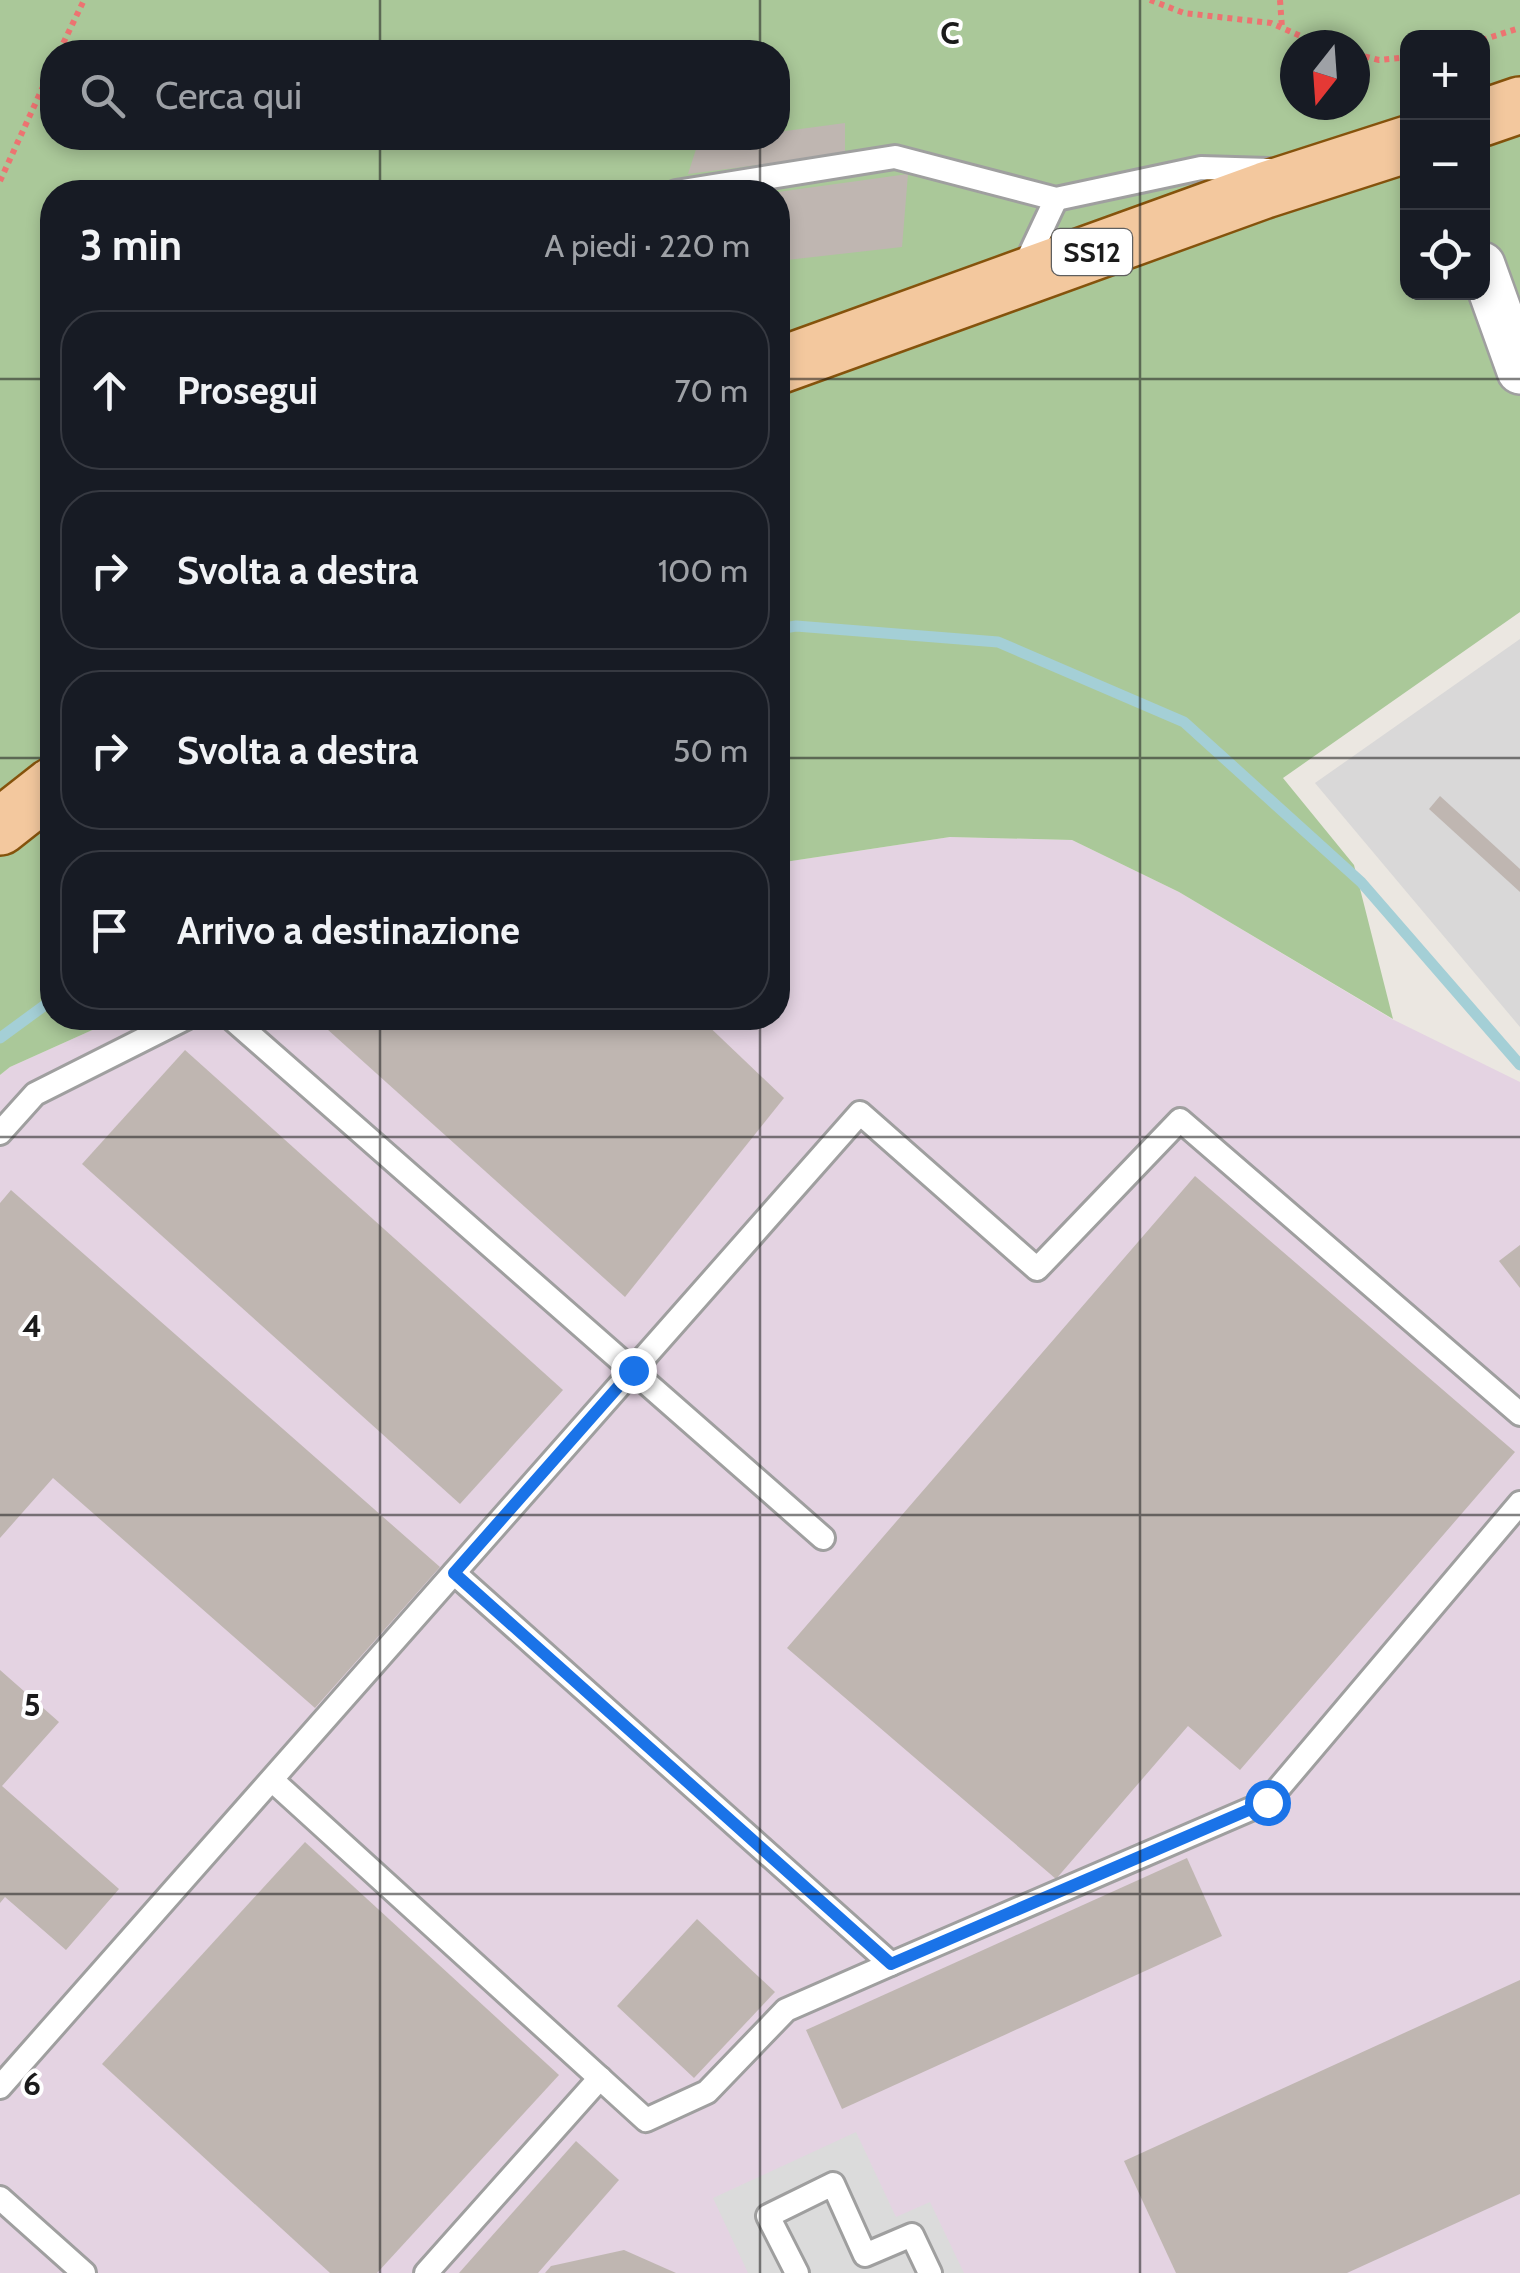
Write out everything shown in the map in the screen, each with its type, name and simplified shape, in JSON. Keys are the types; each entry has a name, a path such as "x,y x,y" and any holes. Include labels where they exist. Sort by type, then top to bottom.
{"main road":[{"path":"1490,115 1520,105"},
{"name":"SS12","path":"790,362 1018,278 1400,147"},
{"path":"0,827 40,795"}],"street":[{"path":"1490,287 1520,371"}],"lane":[{"path":"751,180 895,157 1056,200 1202,168 1322,172"},
{"path":"1018,278 1056,200"},
{"path":"0,1133 35,1094 162,1030"},
{"path":"244,1030 823,1538"},
{"path":"0,2088 860,1113 1038,1270 1180,1120 1520,1414"},
{"path":"272,1780 646,2120 706,2092 786,2010 1267,1802 1520,1503"},
{"path":"454,1573 891,1964"},
{"path":"426,2273 600,2078"},
{"path":"797,2273 768,2216 833,2184 866,2255 912,2236 930,2273"},
{"path":"0,2198 84,2273"}],"path":[{"path":"65,40 84,0"},
{"path":"1150,0 1184,13 1271,23 1287,30"},
{"path":"1280,0 1282,28"},
{"path":"1490,37 1520,28"},
{"path":"1370,58 1400,58"},
{"path":"0,181 40,93"}],"shaded area":[{"path":"1520,639 1520,1027 1315,783"},
{"path":"950,837 1072,840 1179,892 1392,1019 1520,1082 1520,2273 0,2273 0,1075 92,1030 790,1030 790,861"},
{"path":"856,2132 896,2217 930,2202 964,2273 748,2273 713,2198"}],"green space":[{"path":"0,0 1520,0 1520,612 1283,778 1354,865 1393,1019 1179,892 1072,840 950,837 790,861 790,180 40,180 40,1030 92,1030 0,1075"}],"building":[{"path":"845,123 845,154 688,174 696,150 790,150 790,130"},
{"path":"908,174 902,247 790,260 790,190"},
{"path":"1440,796 1520,869 1520,892 1429,809"},
{"path":"328,1030 713,1030 784,1098 625,1297"},
{"path":"185,1050 563,1390 460,1504 82,1164"},
{"path":"1195,1176 1515,1452 1240,1770 1188,1726 1056,1879 787,1648"},
{"path":"11,1190 440,1567 315,1708 53,1478 0,1538 0,1203"},
{"path":"1520,1245 1520,1288 1499,1261"},
{"path":"0,1670 59,1722 2,1786 119,1889 66,1950 5,1897 0,1903"},
{"path":"305,1842 559,2075 377,2273 330,2273 102,2064"},
{"path":"1187,1858 1222,1936 842,2109 806,2030"},
{"path":"697,1919 775,1992 694,2078 617,2006"},
{"path":"1520,1980 1520,2194 1347,2273 1176,2273 1124,2161"},
{"path":"576,2141 619,2180 538,2273 459,2273"},
{"path":"624,2250 676,2273 545,2273 551,2266"}],"waterway":[{"path":"790,627 998,642 1184,722 1361,882 1520,1065"},
{"path":"0,1038 40,1009"}],"route":[{"path":"633,1370 454,1573 891,1964 1267,1802"}]}
